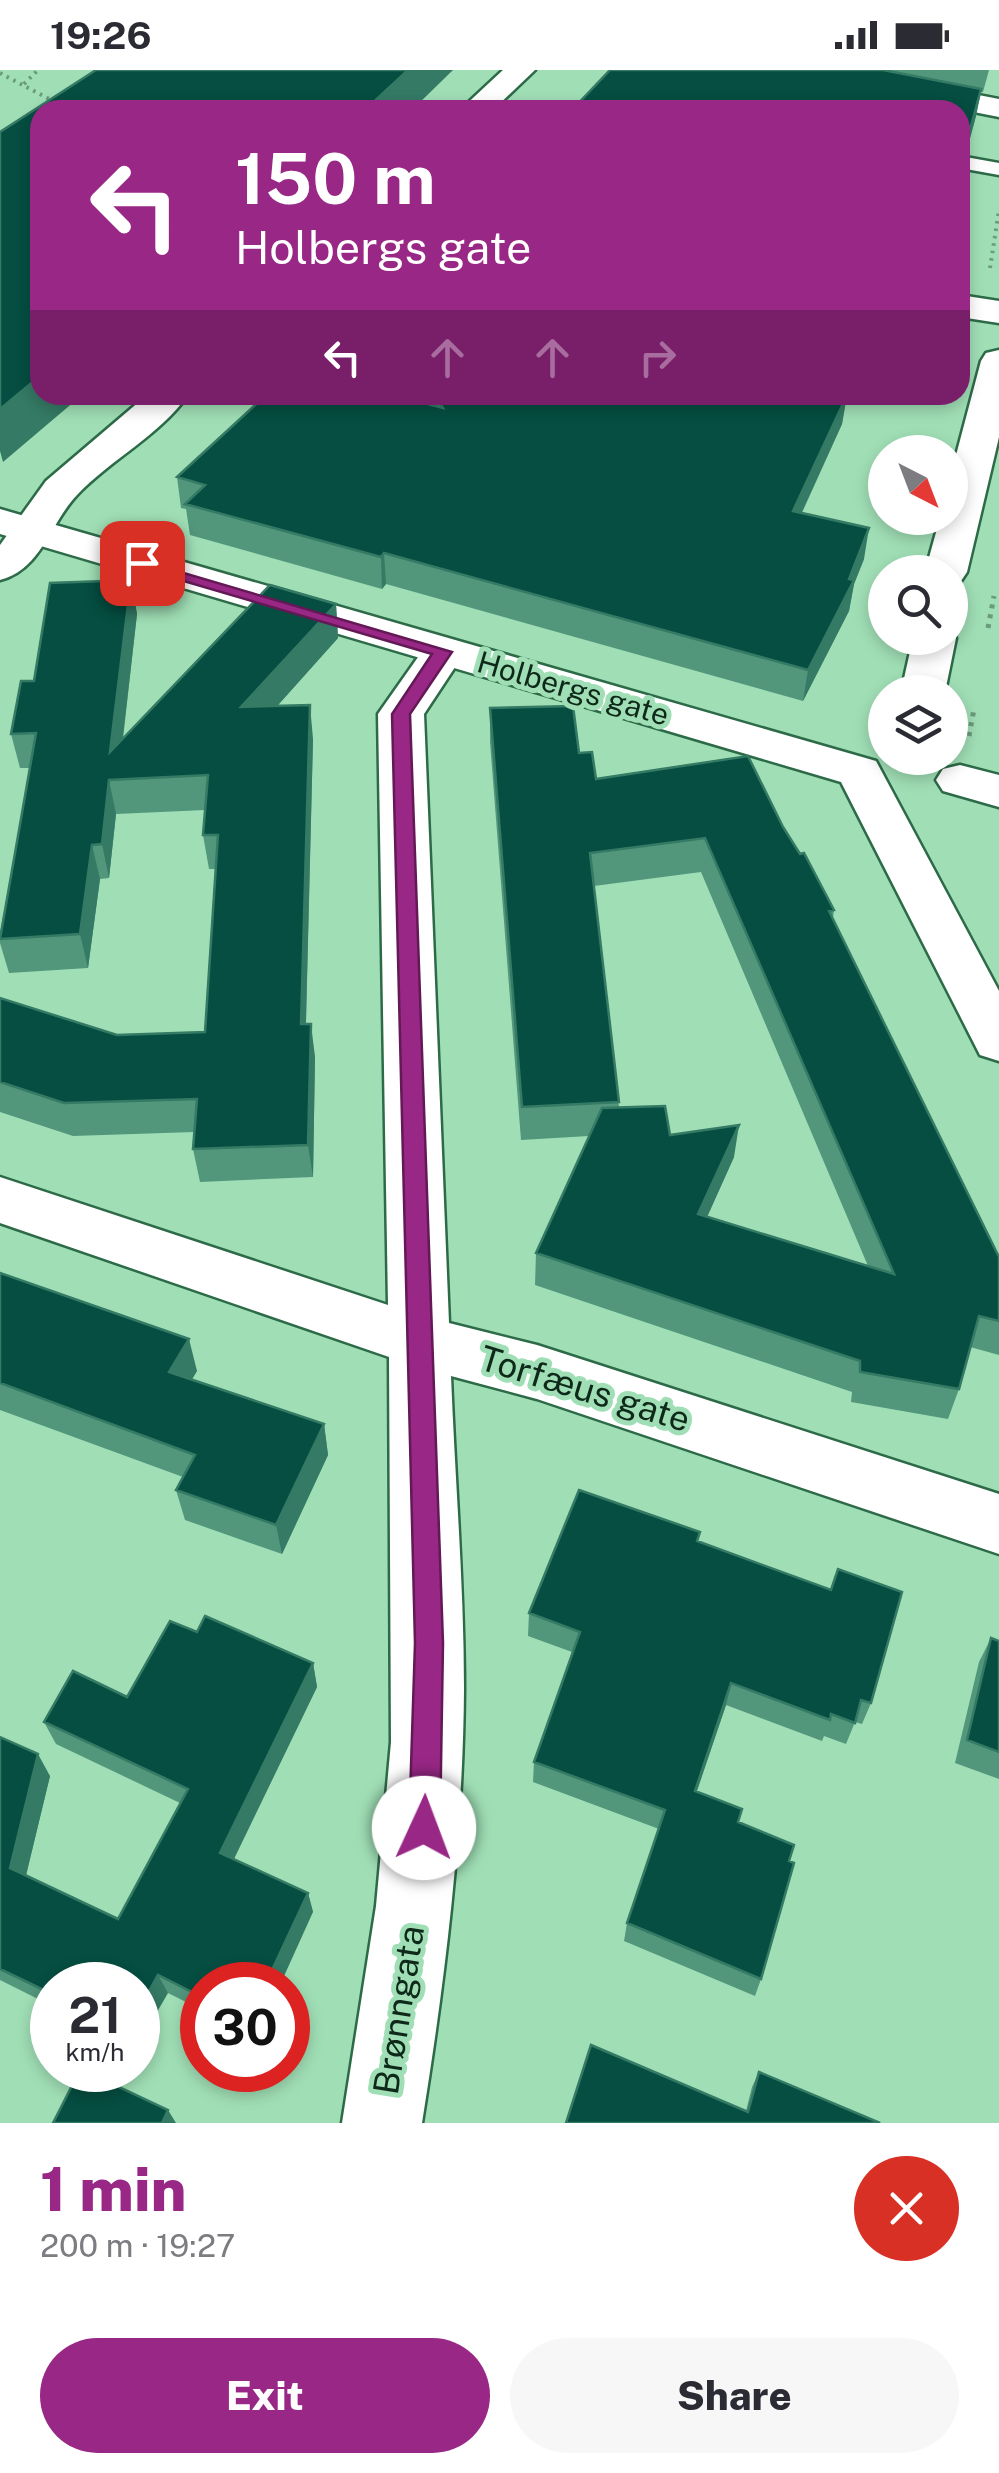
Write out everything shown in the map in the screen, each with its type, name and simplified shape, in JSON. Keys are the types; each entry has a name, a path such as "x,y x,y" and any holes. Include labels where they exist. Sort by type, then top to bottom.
{"street":[{"path":"486,100 520,70"},
{"path":"808,70 959,100"},
{"path":"970,102 999,108"},
{"path":"970,308 999,312"},
{"path":"950,555 999,361"},
{"path":"0,568 20,549 14,525 157,405"},
{"name":"Holbergs gate","path":"14,525 443,652 868,764"},
{"name":"Brønngata","path":"382,2123 400,2020 424,1828 429,1643 401,714 443,652"},
{"path":"878,775 999,1041"},
{"name":"Torfæus gate","path":"0,1200 422,1342 555,1378 999,1524"}],"lane":[{"path":"970,164 999,169"}],"path":[{"path":"24,84 38,70"},
{"path":"0,73 24,84 36,97 48,100"}],"building":[{"path":"96,70 408,70 376,100 50,100"},
{"path":"610,70 883,70 981,89 970,126 970,100 582,100"},
{"path":"30,113 30,384 0,409 0,132"},
{"path":"255,405 842,405 793,511 868,531 849,579 854,580 808,670 384,553 381,557 185,504 205,485 177,477"},
{"path":"131,580 110,752 270,585 336,604 241,707 310,705 301,1024 311,1024 308,1145 193,1149 197,1099 64,1103 0,1082 0,998 117,1035 205,1032 218,835 203,835 208,775 109,780 102,844 92,845 80,934 0,939 36,733 11,734 21,681 34,681 50,583"},
{"path":"573,706 579,753 592,752 596,779 748,756 783,827 800,854 804,853 999,1257 999,1321 979,1316 959,1389 860,1372 860,1361 536,1253 602,1108 665,1106 670,1135 739,1125 698,1214 894,1274 705,838 590,853 619,1102 522,1107 490,708"},
{"path":"0,1273 189,1339 169,1372 324,1424 276,1525 176,1490 195,1455 0,1383"},
{"path":"579,1490 700,1532 697,1541 831,1590 838,1569 902,1592 871,1703 861,1700 855,1723 831,1714 830,1720 731,1683 695,1791 742,1809 738,1822 794,1845 789,1861 794,1863 761,1979 627,1923 665,1810 534,1762 580,1632 529,1613"},
{"path":"205,1616 313,1663 220,1853 308,1893 276,1962 180,1962 180,1986 160,1976 160,1962 30,1962 30,1983 0,1969 0,1737 38,1754 10,1868 118,1919 188,1789 44,1722 73,1671 127,1697 170,1621 197,1632"},
{"path":"991,1638 999,1641 999,1752 967,1740"},
{"path":"591,2045 748,2112 759,2072 880,2123 566,2123"},
{"path":"69,2092 130,2092 168,2110 162,2123 53,2123"}],"route":[{"path":"142,563 443,652 401,714 429,1643 424,1828"}]}
